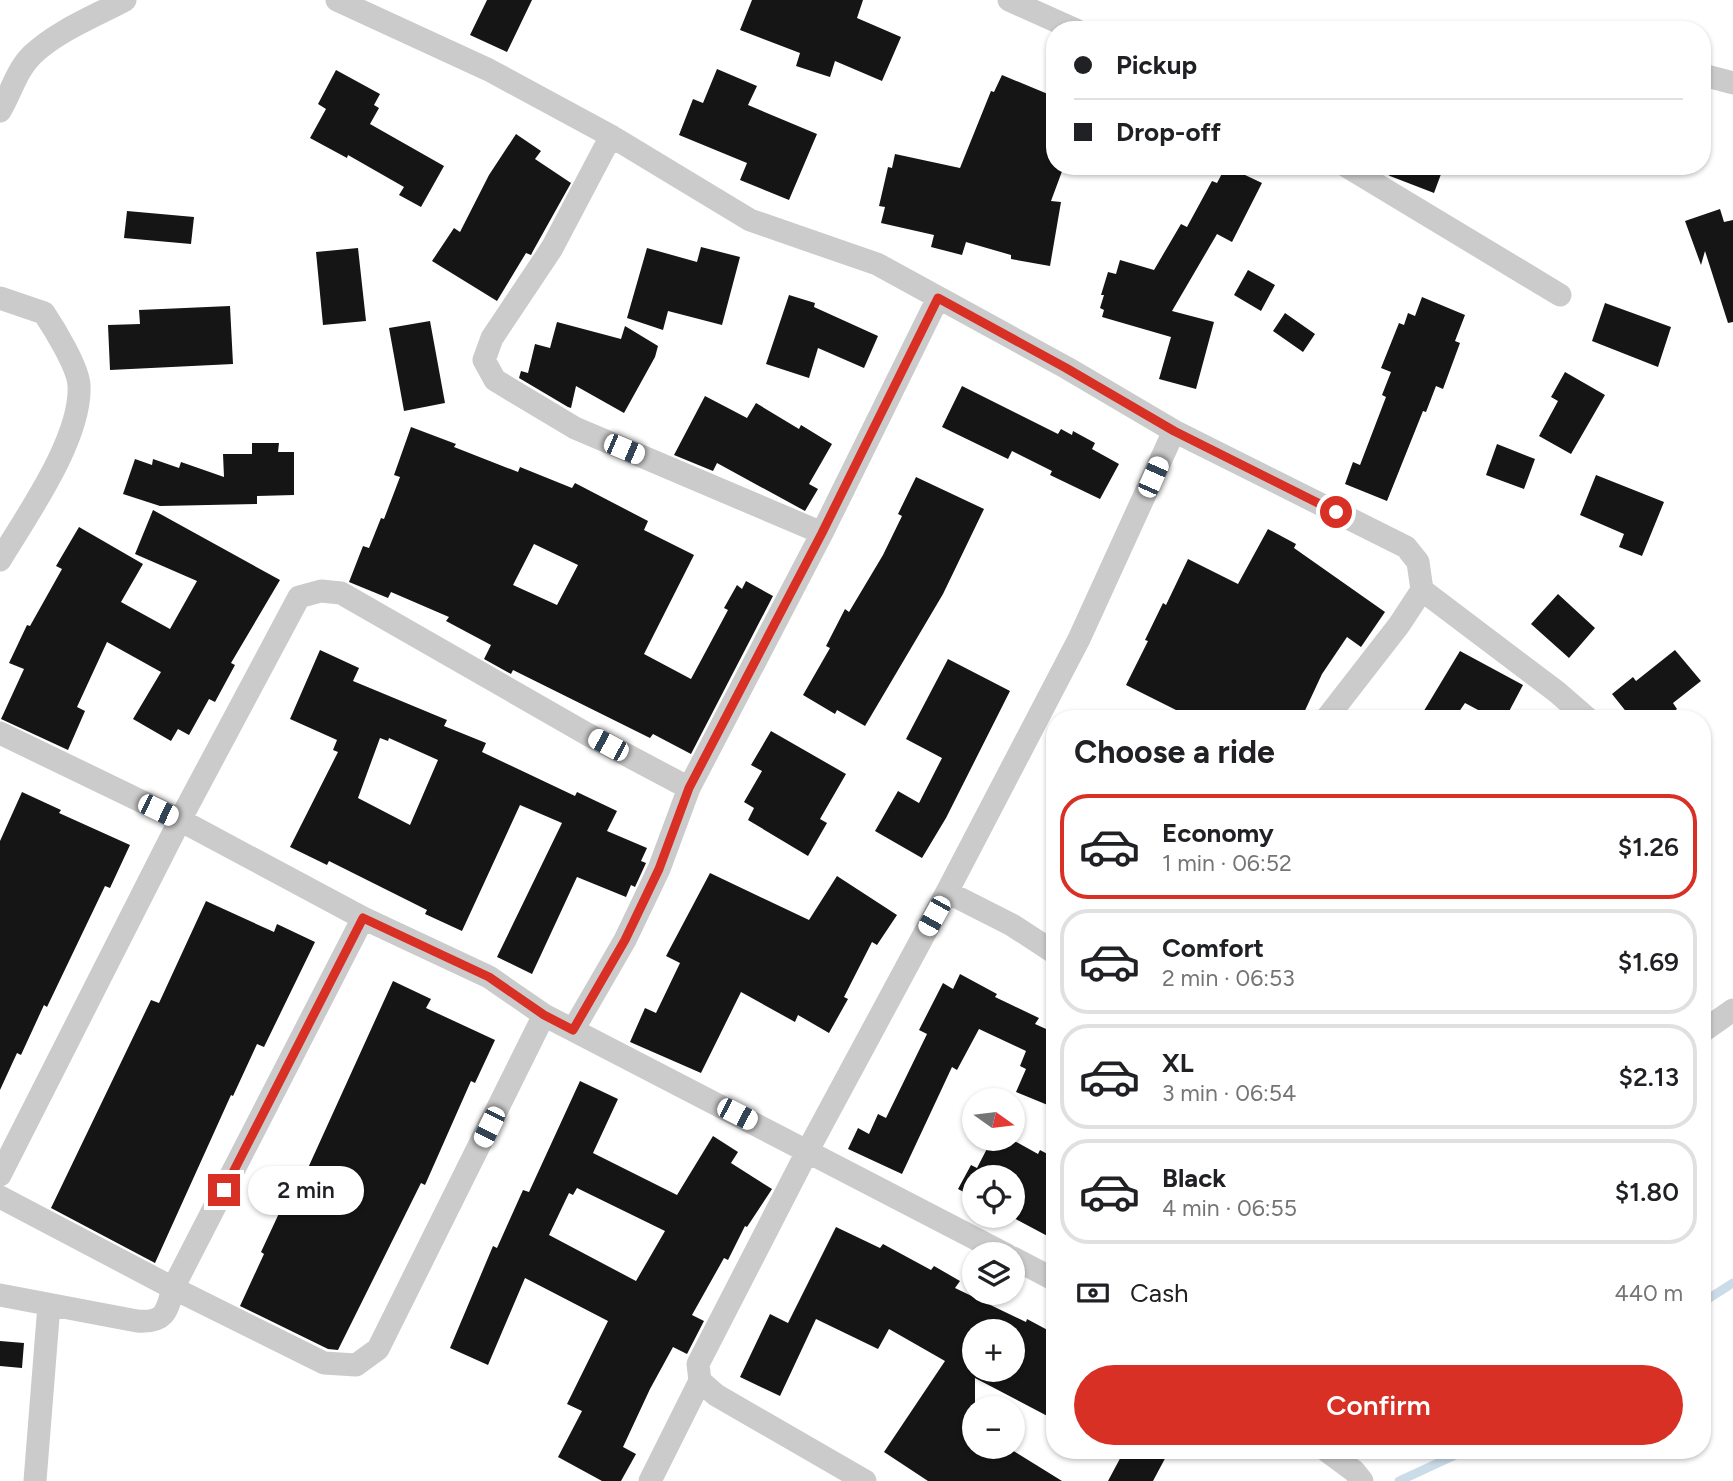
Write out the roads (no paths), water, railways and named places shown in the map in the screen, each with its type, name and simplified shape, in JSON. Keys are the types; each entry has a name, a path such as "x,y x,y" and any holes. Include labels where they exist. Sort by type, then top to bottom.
{"street":[{"path":"0,111 15,79 32,55 68,31 125,0"},
{"path":"337,0 489,70 611,136 750,220 877,264 1174,431 1406,547 1418,562 1422,590 1333,710"},
{"path":"1009,0 1056,21"},
{"path":"1711,77 1733,83"},
{"path":"611,136 552,248 492,338 484,360 495,380 575,428 822,533"},
{"path":"1361,175 1560,295"},
{"path":"573,1030 625,940 659,869 689,788 822,533 938,298"},
{"path":"0,299 44,313 79,382 72,428 51,475 0,560"},
{"path":"650,1481 700,1381 698,1364 808,1150 1079,639 1174,431"},
{"path":"1422,590 1578,710"},
{"path":"0,1175 180,820 299,597 321,591 341,593 587,734 689,788"},
{"path":"0,733 180,820 363,918 489,977 544,1015 982,1242"},
{"path":"947,892 1012,925 1046,947"},
{"path":"0,1295 153,1322 163,1315 173,1288 363,918"},
{"path":"1711,1025 1733,1010"},
{"path":"0,1197 173,1288 324,1363 356,1364 379,1349 544,1015"},
{"path":"1025,1264 1046,1275"},
{"path":"35,1481 49,1305"},
{"path":"700,1381 716,1395 865,1481"},
{"path":"1338,1459 1362,1481"}],"waterway":[{"path":"1711,1297 1733,1283"},
{"path":"1399,1481 1447,1459"}]}
